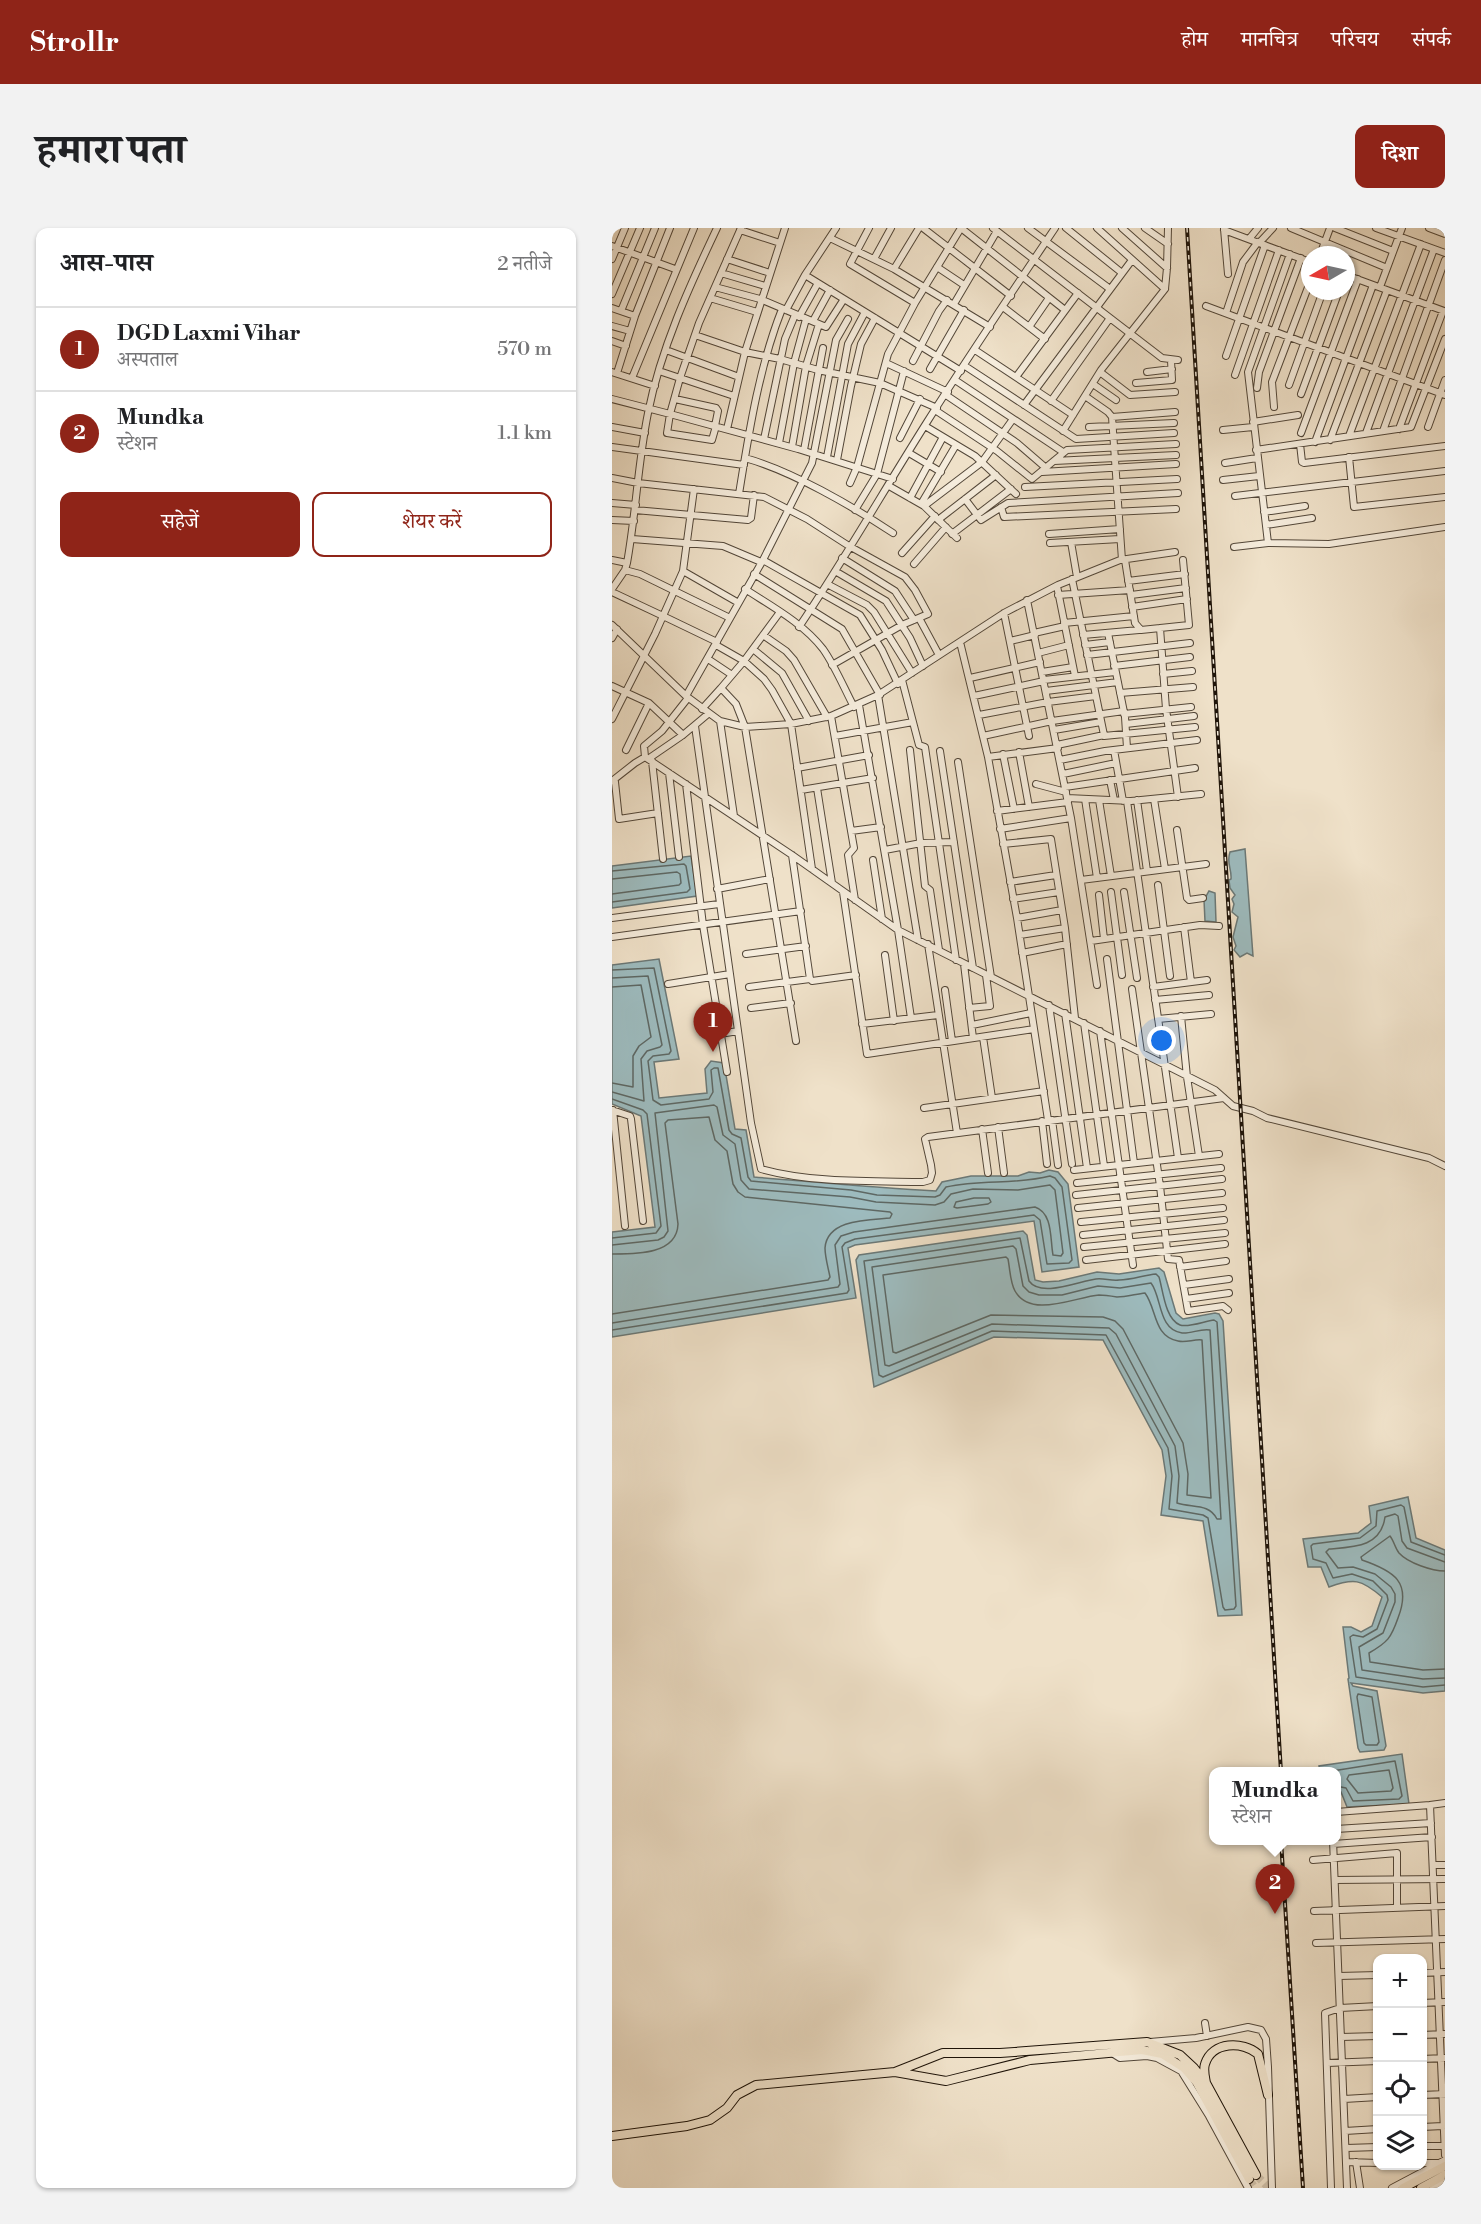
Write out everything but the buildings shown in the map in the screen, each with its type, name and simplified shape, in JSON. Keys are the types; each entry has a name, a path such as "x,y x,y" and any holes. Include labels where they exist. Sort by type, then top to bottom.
{"main road":[{"path":"612,2136 710,2120 727,2108 737,2095 756,2085 895,2072 943,2053 1000,2053 1147,2042 1180,2055 1206,2084 1251,2181"},
{"path":"1206,2084 1204,2068 1212,2053 1228,2045 1240,2045 1258,2054 1268,2095"},
{"path":"895,2072 946,2081 1030,2060 1142,2050 1162,2054 1184,2068 1197,2083 1251,2181"},
{"path":"929,2059 928,2069 932,2080"},
{"path":"1403,2188 1444,2163"},
{"path":"1421,2188 1445,2175"}],"street":[{"path":"612,259 614,247 625,228"},
{"path":"612,294 640,228"},
{"path":"621,311 655,228"},
{"path":"655,386 615,373 670,228"},
{"path":"632,378 675,269 694,228"},
{"path":"717,228 659,371 649,408 632,539 626,566 612,590 744,661 772,690 790,724 813,869"},
{"path":"727,429 760,299 785,228"},
{"path":"739,494 749,435 767,356 784,310 836,228"},
{"path":"869,228 850,264 915,303"},
{"path":"874,259 891,228"},
{"path":"894,269 921,228 1011,296"},
{"path":"850,483 857,467 886,363 915,303 961,228 1065,310"},
{"path":"1028,228 1110,289"},
{"path":"799,627 849,546 870,518 925,426 1055,228"},
{"path":"1066,228 1122,273"},
{"path":"1097,228 1165,289"},
{"path":"1122,228 1167,268"},
{"path":"1145,228 1168,244"},
{"path":"1249,239 1258,228"},
{"path":"1226,313 1243,262 1273,228"},
{"path":"1291,228 1387,268"},
{"path":"1323,246 1330,228"},
{"path":"1335,228 1394,251"},
{"path":"1376,228 1445,253"},
{"path":"1315,442 1346,358 1376,286 1387,268 1402,228"},
{"path":"1429,228 1445,234"},
{"path":"675,399 716,408 716,426 712,440 667,433 670,414 686,358 740,229 780,243"},
{"path":"1063,431 1100,372 1165,289 1167,229"},
{"path":"1228,274 1224,229 1237,231 1249,239 1301,258 1259,372 1257,388"},
{"path":"912,361 939,311 964,285 987,248 995,230 1162,358 1175,360 1172,380 1136,383"},
{"path":"830,238 894,269 990,327"},
{"path":"1226,356 1261,243"},
{"path":"1349,436 1420,244"},
{"path":"614,247 675,269"},
{"path":"1366,433 1434,249"},
{"path":"1235,375 1279,250"},
{"path":"1268,543 1248,372 1290,254"},
{"path":"727,259 770,273"},
{"path":"1024,405 1132,260"},
{"path":"1383,431 1445,260"},
{"path":"937,267 964,285"},
{"path":"721,273 765,286"},
{"path":"805,275 921,346 1024,405 1076,439 1174,433"},
{"path":"1355,278 1444,311 1400,429"},
{"path":"1301,433 1358,279"},
{"path":"779,443 794,363 818,283"},
{"path":"716,287 760,299 828,327 844,298"},
{"path":"764,439 785,339 806,319 830,290"},
{"path":"1330,440 1387,290"},
{"path":"1016,378 1078,293"},
{"path":"710,298 757,312"},
{"path":"1029,327 1049,298"},
{"path":"1274,407 1272,382 1303,300"},
{"path":"1289,386 1320,300"},
{"path":"1301,394 1336,300"},
{"path":"1206,306 1442,394"},
{"path":"612,308 635,316"},
{"path":"1003,308 1045,339"},
{"path":"930,369 964,310"},
{"path":"827,457 848,342 865,312"},
{"path":"837,460 862,342 875,318"},
{"path":"1051,401 1110,318"},
{"path":"792,447 806,366 806,319"},
{"path":"663,859 658,813 644,746 662,731 687,697 803,482 814,453 837,338 848,319"},
{"path":"612,326 630,331"},
{"path":"695,335 745,352 880,382 898,389 936,409 1031,479 1063,452 1069,450 1176,444"},
{"path":"1256,450 1412,427 1445,339"},
{"path":"612,341 626,346"},
{"path":"804,450 823,348"},
{"path":"666,350 739,377"},
{"path":"975,350 1073,415"},
{"path":"886,363 947,394 1017,443 1044,470 1116,469 1176,464"},
{"path":"1147,372 1172,369"},
{"path":"659,371 734,396"},
{"path":"855,510 877,474 904,371"},
{"path":"1100,372 1130,395 1175,392"},
{"path":"956,380 1063,452"},
{"path":"1428,427 1442,394 1445,380"},
{"path":"1093,384 1116,400"},
{"path":"1085,396 1112,417 1120,539 1132,607 1139,630"},
{"path":"612,399 804,450 893,479"},
{"path":"900,438 920,399"},
{"path":"1112,417 1175,412"},
{"path":"1223,430 1298,415"},
{"path":"922,505 982,462 1013,419"},
{"path":"1089,427 1174,423"},
{"path":"889,486 922,505 954,536 977,515 1013,491 982,462 925,426"},
{"path":"612,427 645,433"},
{"path":"910,498 943,437"},
{"path":"1300,444 1303,463 1445,446"},
{"path":"922,505 956,445"},
{"path":"612,447 771,466 870,518 893,533"},
{"path":"909,453 941,472"},
{"path":"1054,461 1176,455"},
{"path":"1349,457 1353,504 1356,508 1445,497"},
{"path":"1225,463 1257,458"},
{"path":"1235,496 1445,471"},
{"path":"902,553 936,518 996,475"},
{"path":"1223,480 1259,476"},
{"path":"612,478 764,497 906,578 928,612 832,665"},
{"path":"1025,487 1178,479"},
{"path":"612,719 683,571 694,489"},
{"path":"965,499 981,519 1008,503 1178,493"},
{"path":"612,502 691,514 750,519 754,495"},
{"path":"1264,512 1305,506"},
{"path":"1001,507 1004,517 1176,508"},
{"path":"1266,525 1312,518"},
{"path":"612,520 634,521"},
{"path":"914,564 946,527"},
{"path":"1234,547 1268,543 1329,544 1445,527"},
{"path":"1049,534 1120,529"},
{"path":"632,539 729,547 762,561 860,615 900,682 914,722 919,745 925,747 956,960"},
{"path":"1050,543 1120,539"},
{"path":"1071,542 1075,594 1104,736"},
{"path":"614,627 687,697 720,722 745,728 790,724 829,716 879,695 1004,613 1057,586 1123,560 1175,552"},
{"path":"842,558 895,591 939,655"},
{"path":"612,560 730,618"},
{"path":"1083,635 1189,625 1183,560"},
{"path":"683,571 738,602"},
{"path":"835,571 885,600 923,666"},
{"path":"754,574 843,629 879,695 918,940"},
{"path":"1128,581 1185,574"},
{"path":"827,584 867,605 874,612 912,673"},
{"path":"1057,586 1075,676"},
{"path":"1058,594 1186,588"},
{"path":"744,589 780,612 816,641 856,706 869,755 911,1018"},
{"path":"1132,607 1187,599"},
{"path":"1027,600 1067,795 1097,985"},
{"path":"702,709 744,661 780,612"},
{"path":"1004,613 1029,736"},
{"path":"1010,641 1064,624 1134,616"},
{"path":"612,638 614,627"},
{"path":"1160,628 1164,691 1178,797"},
{"path":"1108,633 1126,724 1127,748"},
{"path":"763,635 786,651 794,660 829,716 835,736 854,850 848,855 855,900"},
{"path":"960,642 988,757 1020,934 1044,1090 1047,1164"},
{"path":"1085,645 1110,642"},
{"path":"1087,655 1190,643"},
{"path":"1038,652 1069,645"},
{"path":"753,649 782,673 809,721"},
{"path":"1043,678 1091,674 1190,657"},
{"path":"708,659 732,675"},
{"path":"970,678 1040,662"},
{"path":"974,696 1019,687 1073,667"},
{"path":"1163,674 1192,671"},
{"path":"1046,691 1118,682"},
{"path":"612,686 649,703 684,735"},
{"path":"1120,693 1193,687"},
{"path":"721,688 736,704 745,728 796,1041"},
{"path":"979,716 1048,702 1096,696"},
{"path":"626,750 649,703"},
{"path":"983,736 1100,713 1191,707"},
{"path":"658,813 620,819 614,778 634,763 648,759 684,735 708,714"},
{"path":"1126,724 1194,716"},
{"path":"720,722 734,816"},
{"path":"835,736 914,722"},
{"path":"1054,730 1101,722"},
{"path":"695,726 752,1129 761,1169 778,1174 821,1178 923,1182 930,1180 932,1173 926,1137 1224,1098"},
{"path":"988,757 1057,747 1104,736 1195,727"},
{"path":"1060,760 1127,748 1197,740"},
{"path":"910,750 925,886 930,890 939,950"},
{"path":"1114,750 1137,873 1178,1158"},
{"path":"940,751 973,968"},
{"path":"1019,752 1029,807"},
{"path":"1003,754 1014,809"},
{"path":"797,768 869,755"},
{"path":"648,759 813,869 898,930 1215,1090 1235,1107 1253,1111 1267,1118 1429,1158 1445,1166"},
{"path":"958,762 989,976 990,1006 969,1008"},
{"path":"1063,774 1116,763"},
{"path":"997,811 1029,807 1119,778 1195,768"},
{"path":"669,772 679,857"},
{"path":"801,790 873,778"},
{"path":"1110,780 1114,800"},
{"path":"686,784 703,925 727,1072"},
{"path":"1036,784 1067,795 1099,800 1125,801 1202,794"},
{"path":"817,788 832,883"},
{"path":"1085,799 1097,878"},
{"path":"1154,799 1165,869"},
{"path":"1099,800 1111,876"},
{"path":"1137,800 1147,871"},
{"path":"1000,829 1071,818"},
{"path":"851,831 881,827"},
{"path":"1177,830 1188,899 1203,898"},
{"path":"1003,844 1050,838 1065,928 1075,1018"},
{"path":"885,850 921,843 954,842"},
{"path":"792,855 810,978"},
{"path":"873,860 882,919"},
{"path":"1081,880 1206,864"},
{"path":"1010,882 1056,875"},
{"path":"717,889 770,879"},
{"path":"1158,885 1170,976"},
{"path":"843,891 868,1054 1034,1029"},
{"path":"1013,899 1059,892"},
{"path":"1111,892 1122,975"},
{"path":"1125,892 1137,978"},
{"path":"1099,895 1104,939"},
{"path":"612,918 719,904"},
{"path":"1017,918 1062,910"},
{"path":"612,937 801,911"},
{"path":"1091,941 1200,925 1219,926"},
{"path":"1184,927 1191,982"},
{"path":"1020,934 1065,928"},
{"path":"928,944 957,1133"},
{"path":"1022,953 1067,944"},
{"path":"746,954 806,946"},
{"path":"885,956 894,1021"},
{"path":"1107,959 1134,1163"},
{"path":"964,963 973,1038"},
{"path":"668,984 730,974"},
{"path":"749,987 810,978 812,981 856,975"},
{"path":"1153,987 1207,980"},
{"path":"1132,989 1157,1160 1168,1259 1178,1259 1188,1311 1223,1306 1228,1310"},
{"path":"945,990 952,1041"},
{"path":"1155,1000 1209,995"},
{"path":"751,1008 791,1004"},
{"path":"1049,1005 1073,1167 1087,1168 1219,1154"},
{"path":"972,1024 1031,1013"},
{"path":"1065,1013 1087,1168"},
{"path":"1158,1019 1211,1014"},
{"path":"862,1024 938,1015"},
{"path":"1181,1016 1187,1077 1199,1156"},
{"path":"1084,1023 1104,1166"},
{"path":"720,1034 738,1031"},
{"path":"1100,1031 1133,1265"},
{"path":"982,1037 992,1098"},
{"path":"924,1108 1044,1090"},
{"path":"625,1226 612,1110 631,1117 643,1221"},
{"path":"1047,1120 1058,1165"},
{"path":"998,1127 1004,1173"},
{"path":"982,1129 988,1173"},
{"path":"1077,1183 1221,1168"},
{"path":"1076,1195 1222,1179"},
{"path":"1078,1208 1222,1193"},
{"path":"1081,1222 1223,1208"},
{"path":"1083,1235 1224,1221"},
{"path":"1083,1247 1225,1233"},
{"path":"1086,1260 1225,1244"},
{"path":"1180,1267 1226,1261"},
{"path":"1184,1285 1229,1279"},
{"path":"1186,1299 1229,1293"},
{"path":"1341,1812 1445,1803"},
{"path":"1430,1805 1437,1972 1442,2002 1445,2155"},
{"path":"1341,1829 1431,1823"},
{"path":"1341,1842 1432,1837"},
{"path":"1333,1845 1347,2188"},
{"path":"1313,1860 1395,1852 1398,1855 1397,1908"},
{"path":"1433,1865 1445,1865"},
{"path":"1335,1880 1445,1879"},
{"path":"1314,1911 1445,1906"},
{"path":"1316,1943 1445,1939"},
{"path":"1427,1973 1445,1972"},
{"path":"1338,1976 1373,1975"},
{"path":"1427,2003 1442,2002"},
{"path":"1331,2188 1325,2013 1340,2008 1373,2006"},
{"path":"1205,2024 1207,2037"},
{"path":"1147,2042 1207,2037 1248,2027 1261,2030 1266,2039 1272,2188"},
{"path":"1341,2037 1373,2036"},
{"path":"1427,2059 1443,2058"},
{"path":"1327,2064 1373,2061"},
{"path":"1427,2095 1444,2094"},
{"path":"1344,2099 1373,2097"},
{"path":"1427,2127 1443,2126"},
{"path":"1345,2131 1373,2129"},
{"path":"1427,2146 1444,2146"},
{"path":"1346,2148 1373,2148"},
{"path":"1347,2162 1373,2163"},
{"path":"1356,2162 1360,2188"},
{"path":"1427,2163 1444,2163"},
{"path":"1392,2188 1444,2163"},
{"path":"1433,2188 1445,2182"}],"water":[{"path":"1245,849 1253,956 1247,953 1240,957 1234,950 1236,946 1233,937 1238,917 1232,912 1234,904 1232,899 1235,895 1230,888 1229,859 1230,852"},
{"path":"691,856 697,896 612,908 612,866"},
{"path":"1209,891 1215,893 1216,922 1205,921 1204,900"},
{"path":"659,959 679,1059 654,1062 659,1098 707,1093 705,1069 711,1061 724,1063 735,1129 746,1130 754,1177 936,1191 942,1182 971,1176 1018,1176 1029,1172 1040,1173 1049,1170 1058,1172 1068,1184 1079,1267 1042,1272 1034,1221 855,1245 848,1248 856,1298 612,1337 612,1232 655,1227 641,1116 612,1104 612,965"},
{"path":"1023,1231 1027,1235 1035,1280 1059,1281 1097,1272 1119,1274 1159,1268 1164,1272 1176,1313 1183,1319 1215,1313 1219,1314 1223,1321 1242,1615 1218,1616 1203,1521 1161,1515 1166,1476 1162,1450 1103,1340 994,1337 874,1387 856,1260 859,1255"},
{"path":"1408,1497 1416,1538 1445,1550 1445,1691 1423,1693 1351,1683 1353,1686 1377,1691 1386,1746 1384,1750 1360,1752 1348,1679 1343,1627 1351,1627 1361,1632 1372,1626 1382,1597 1357,1582 1345,1582 1329,1587 1321,1567 1308,1567 1303,1539 1358,1533 1371,1523 1369,1506"},
{"path":"1402,1754 1409,1804 1347,1807 1341,1792 1341,1767 1319,1766"}],"tunnel":[{"path":"1256,2175 1269,2188"},
{"path":"1249,2179 1255,2188"}],"railway":[{"path":"1187,228 1281,1767"},
{"path":"1281,1845 1303,2188"}],"place":[{"name":"DGD Laxmi Vihar","path":"713,1052"},
{"name":"Mundka","path":"1275,1914"}]}
